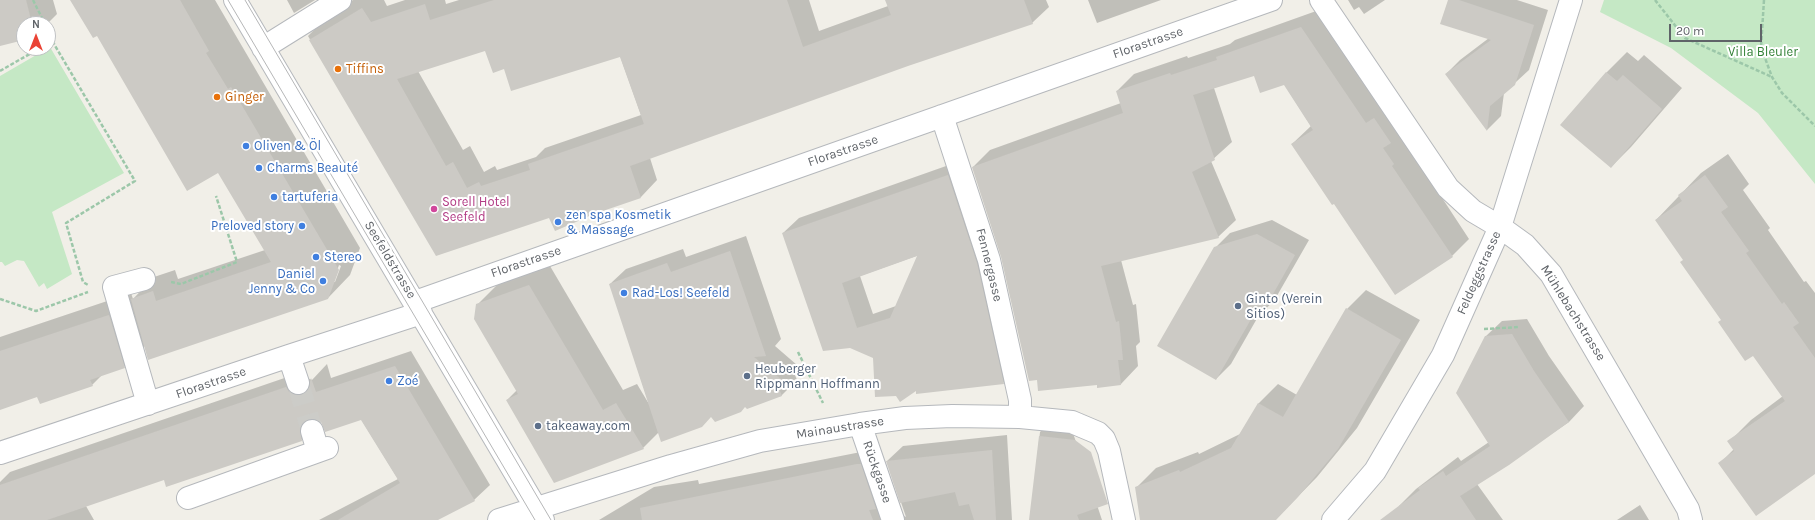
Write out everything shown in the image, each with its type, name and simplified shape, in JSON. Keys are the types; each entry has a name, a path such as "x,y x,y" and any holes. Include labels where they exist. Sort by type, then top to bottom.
{"street":[{"name":"Seefeldstrasse","path":"236,0 539,514"},
{"path":"263,48 340,0"},
{"name":"Florastrasse","path":"0,453 289,356 942,116 1271,0"},
{"name":"Mühlebachstrasse","path":"1321,0 1448,188 1473,211 1500,227 1525,245 1550,274 1688,509 1692,520"},
{"name":"Feldeggstrasse","path":"1333,520 1375,471 1443,355 1500,227 1571,0"},
{"name":"Fennergasse","path":"942,116 989,260 1020,400 1020,417"},
{"path":"144,279 114,287 148,404"},
{"path":"289,356 298,383"},
{"name":"Mainaustrasse","path":"499,520 539,514 671,466 760,441 905,418 952,416 1020,417 1072,422 1092,430 1104,439 1109,451 1124,520"},
{"name":"Rückgasse","path":"860,424 893,520"},
{"path":"188,498 323,449 312,431"}],"path":[{"path":"33,0 41,16"},
{"path":"1655,0 1685,38 1772,77"},
{"path":"1764,0 1761,47 1772,77 1782,93 1815,126"},
{"path":"0,299 36,311 94,289 83,282 66,223 135,181 56,45"},
{"path":"0,71 26,56"},
{"path":"144,279 180,284 237,262 216,196"},
{"path":"1484,330 1519,327"},
{"path":"798,352 826,408"}],"green space":[{"name":"Villa Bleuler","path":"1604,0 1815,0 1815,184 1758,113 1671,48 1600,12"},
{"path":"34,56 55,56 124,173 52,212 72,274 47,289 44,283 39,287 24,261 17,260 5,266 2,262 0,262 0,76"}],"building":[{"path":"0,0 26,0 30,16 16,16 16,42 0,46"},
{"path":"70,0 180,0 209,51 206,53 228,89 231,87 339,270 328,299 148,360 131,299 153,291 156,301 271,262 218,173 187,191 97,36 93,38"},
{"path":"494,0 787,0 803,47 891,15 885,0 1024,0 1033,24 908,66 630,166 641,198 597,213 555,231 549,218 436,256 309,40 362,8 371,22 425,4 430,20","holes":["485,51 493,73 504,69 511,91 620,57 644,124 528,164 530,170 481,186 479,182 467,188 453,162 446,166 397,79"]},
{"path":"1448,0 1459,0 1534,25 1515,85 1490,106 1487,131 1445,74 1491,40 1440,24"},
{"path":"1301,27 1366,123 1374,118 1391,143 1383,148 1394,164 1392,166 1453,257 1395,295 1334,204 1332,205 1291,144 1313,130 1284,85 1260,93 1254,76 1193,95 1215,160 1192,172 1219,238 1101,266 1116,322 1119,321 1123,360 1118,360 1121,385 1097,388 1097,385 1038,391 1037,380 1029,381 1001,257 972,167 1123,113 1116,91 1170,73 1171,75 1217,60 1216,57"},
{"path":"1606,72 1617,81 1623,75 1662,109 1611,168 1560,125"},
{"path":"948,175 977,263 1004,384 916,394 916,391 900,402 896,396 875,397 873,358 850,348 823,351 782,233","holes":["917,256 890,318 857,328 842,283"]},
{"path":"1705,175 1728,207 1721,212 1749,251 1746,253 1782,304 1784,302 1799,323 1793,327 1815,358 1815,474 1756,516 1718,463 1734,451 1727,441 1785,401 1753,356 1745,361 1718,322 1721,320 1680,262 1683,260 1655,220 1682,201 1678,195"},
{"path":"1257,234 1295,255 1260,317 1254,314 1216,380 1157,346 1214,247"},
{"path":"730,251 766,356 754,357 783,381 778,386 782,396 747,409 745,407 741,412 715,422 711,417 702,427 661,442 609,284 667,263 671,272"},
{"path":"529,285 603,410 616,403 644,449 554,483 506,400 518,394 474,319 476,304"},
{"path":"1346,308 1401,340 1338,449 1298,497 1276,520 1140,520 1135,487 1179,470 1180,472 1231,448 1258,403 1283,417"},
{"path":"109,315 125,368 90,380 93,386 40,404 37,397 0,410 0,351"},
{"path":"1512,334 1534,371 1569,422 1509,465 1460,496 1476,520 1380,520 1420,490 1418,488 1443,471 1446,476 1490,446 1456,393 1485,336"},
{"path":"395,366 475,501 438,520 338,520 400,483 361,420 325,432 321,422 314,419 308,419 303,423 300,429 302,441 166,487 164,480 47,520 0,520 0,485 286,387 289,392 295,395 302,395 308,391 311,378 316,392"},
{"path":"1039,436 1075,440 1091,452 1108,504 1077,515 1079,520 1029,520"},
{"path":"992,450 996,520 974,520 969,504 959,506 955,492 900,503 886,461"},
{"path":"861,464 876,509 869,510 873,520 642,520 640,508"}],"tunnel":[{"path":"298,383 312,431"}],"tram line":[{"path":"228,0 535,520"},
{"path":"245,0 551,520"}],"place":[{"name":"Tiffins","path":"338,69"},
{"name":"Ginger","path":"217,97"},
{"name":"Oliven & Öl","path":"246,146"},
{"name":"Charms Beauté","path":"259,168"},
{"name":"tartuferia","path":"274,197"},
{"name":"Sorell Hotel Seefeld","path":"434,209"},
{"name":"zen spa Kosmetik & Massage","path":"558,222"},
{"name":"Preloved story","path":"302,226"},
{"name":"Stereo","path":"316,257"},
{"name":"Daniel Jenny & Co","path":"323,281"},
{"name":"Rad-Los! Seefeld","path":"624,293"},
{"name":"Ginto (Verein Sitios)","path":"1238,306"},
{"name":"Heuberger Rippmann Hoffmann","path":"747,376"},
{"name":"Zoé","path":"389,381"},
{"name":"takeaway.com","path":"538,426"}]}
